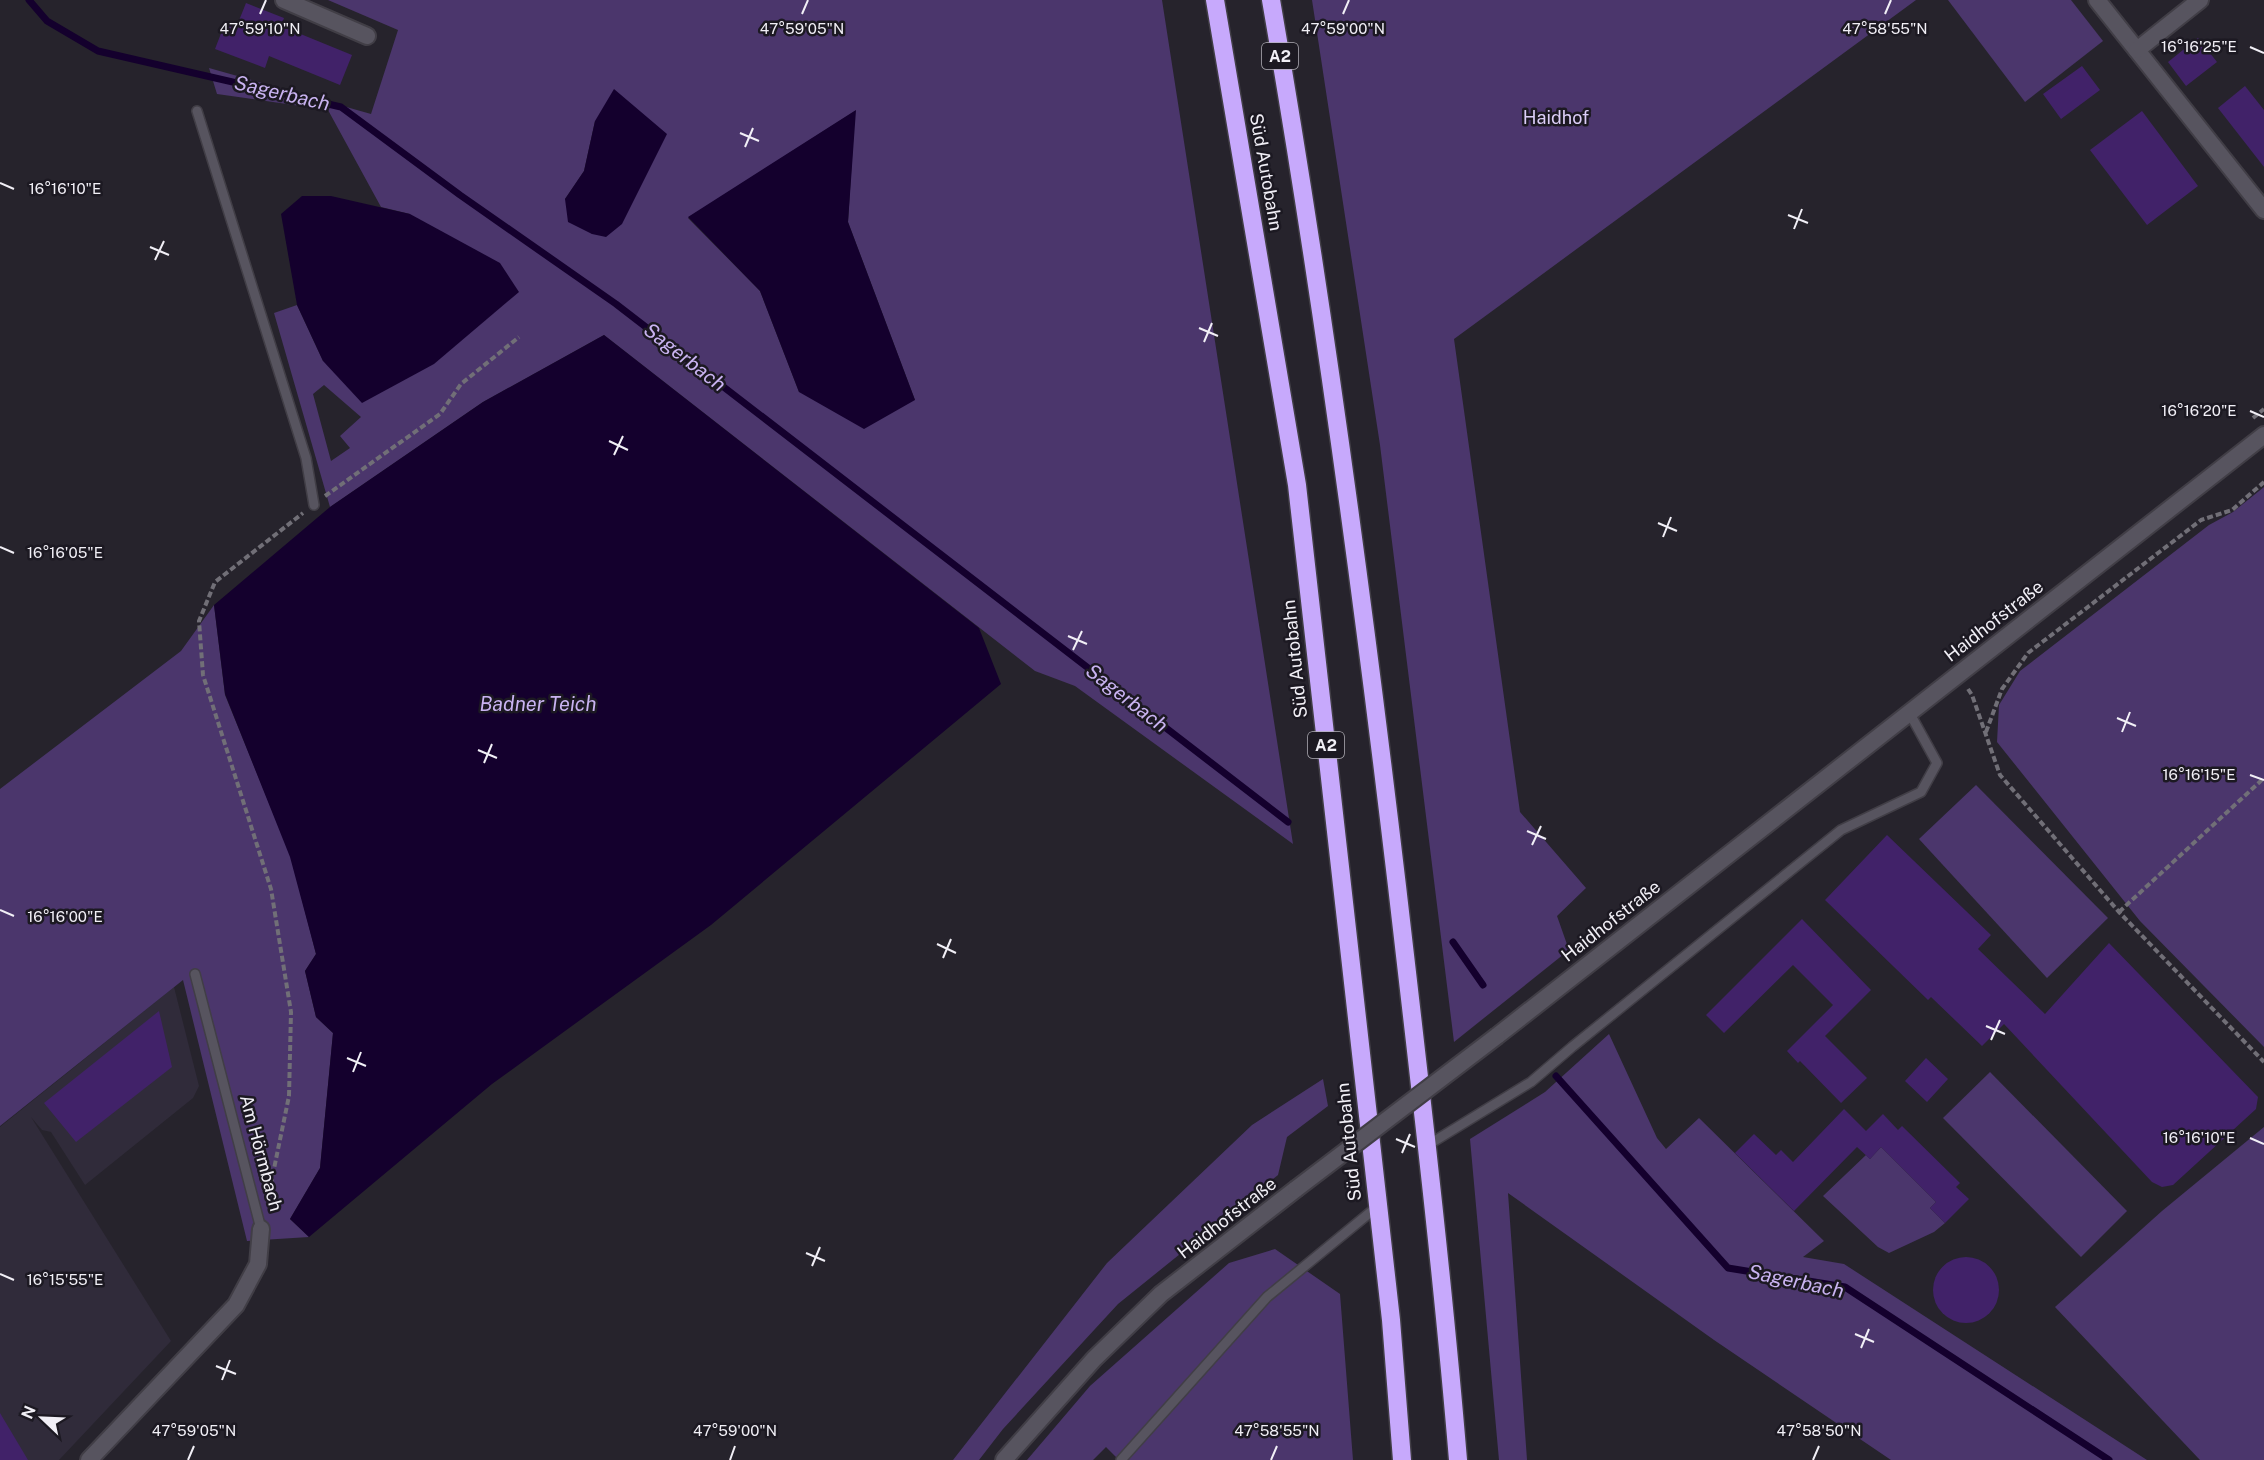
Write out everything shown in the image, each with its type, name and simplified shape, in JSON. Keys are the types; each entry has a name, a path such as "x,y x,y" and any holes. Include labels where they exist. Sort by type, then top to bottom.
{"highway":[{"name":"Süd Autobahn","path":"1215,0 1297,485 1378,1206 1402,1460"},
{"name":"Süd Autobahn","path":"1271,0 1290,113 1366,631 1428,1146 1458,1460"}],"street":[{"path":"284,0 367,36"},
{"path":"2097,0 2264,210"},
{"path":"2137,50 2200,0"},
{"name":"Haidhofstraße","path":"1004,1460 1094,1359 1161,1294 1497,1036 2264,435"},
{"name":"Am Hörmbach","path":"89,1460 236,1305 258,1264 261,1229"}],"lane":[{"path":"197,111 306,458 314,505"},
{"path":"1428,1146 1531,1082 1840,830 1921,792 1937,763 1909,712"},
{"name":"Am Hörmbach","path":"195,974 261,1229"},
{"path":"1121,1460 1267,1297 1378,1206"}],"path":[{"path":"268,1196 289,1096 291,1012 271,889 203,675 199,621 215,582 314,505 440,414 461,384 519,337"},
{"path":"1985,733 2002,689 2028,653 2201,520 2232,510 2264,482"},
{"path":"1958,674 1972,695 2000,775 2119,912 2264,1062"},
{"path":"2119,912 2264,778"}],"shaded area":[{"path":"174,987 199,1086 193,1098 85,1185 51,1132 42,1130 31,1117 171,1341 59,1460 0,1460 0,1127"}],"green space":[{"path":"328,0 1162,0 1293,844 1075,686 1035,671 604,335 483,402 330,507 274,313 297,305 323,361 410,214 381,207 328,110 217,94 209,68 371,114 398,30","holes":["855,111 848,222 915,400 799,392 760,291 688,218","595,121 592,234 565,199 584,171","324,385 361,417 340,436 350,448 331,461 313,394"]},
{"name":"Haidhof","path":"1312,0 1916,0 1454,339 1520,812 1586,888 1557,916 1569,950 1454,1042 1380,445"},
{"path":"1948,0 2071,0 2103,41 2025,102"},
{"path":"2264,487 2264,1047 2140,921 1997,742 1999,705 2020,671 2209,525 2233,512"},
{"path":"214,605 225,695 291,857 316,954 305,971 316,1017 333,1033 320,1168 290,1219 309,1237 247,1241 183,980 0,1126 0,789 181,651"},
{"path":"1976,785 2108,918 2047,978 1919,839"},
{"path":"1609,1034 1657,1138 1666,1149 1699,1118 1824,1241 1803,1257 1844,1264 2147,1460 1891,1460 1714,1340 1508,1193 1527,1460 1499,1460 1470,1139 1545,1092"},
{"path":"1990,1072 2127,1211 2081,1257 1943,1118"},
{"path":"1323,1079 1328,1106 1287,1137 1278,1175 1118,1304 1003,1429 979,1460 953,1460 1107,1263 1252,1125"},
{"path":"2264,1127 2264,1460 2200,1460 2055,1307 2162,1211"},
{"path":"1881,1147 1936,1202 1930,1208 1945,1223 1934,1232 1889,1253 1878,1247 1823,1196 1866,1155 1870,1159"},
{"path":"1275,1249 1340,1294 1353,1460 1119,1460 1106,1447 1093,1460 1027,1460 1090,1386 1229,1263"}],"water":[{"path":"614,89 667,134 622,224 606,237 592,234 568,222 565,199 584,171 595,121"},
{"path":"856,110 848,222 915,400 864,429 799,392 760,291 688,217"},
{"path":"302,196 331,196 410,214 500,263 519,292 434,364 362,403 323,361 297,305 281,214"},
{"name":"Badner Teich","path":"604,335 979,628 1001,684 711,925 492,1084 309,1237 290,1219 320,1168 333,1033 316,1017 305,971 316,954 290,857 225,694 214,605 330,507 483,402"}],"building":[{"path":"246,3 284,18 281,26 352,55 340,85 269,56 265,68 215,49 225,23 236,28"},
{"path":"2198,38 2217,62 2186,86 2168,62"},
{"path":"2082,66 2100,90 2061,119 2043,94"},
{"path":"2245,86 2264,110 2264,167 2218,108"},
{"path":"2142,111 2198,186 2147,225 2090,150"},
{"path":"1887,835 1991,935 1978,949 2045,1014 2109,943 2258,1097 2256,1109 2173,1185 2162,1187 2152,1182 2004,1024 1982,1046 1931,997 1928,1000 1825,900"},
{"path":"1802,919 1871,990 1825,1036 1867,1078 1841,1103 1800,1061 1798,1063 1787,1051 1833,1005 1793,965 1724,1033 1706,1015"},
{"path":"159,1011 172,1067 76,1142 44,1103"},
{"path":"1926,1058 1948,1079 1927,1102 1905,1081"},
{"path":"1844,1109 1866,1131 1883,1114 1898,1130 1902,1126 1960,1183 1956,1187 1969,1199 1945,1223 1930,1208 1936,1202 1881,1147 1870,1159 1857,1147 1794,1211 1735,1153 1754,1134 1776,1155 1781,1150 1793,1162"},
{"path":"1966,1257 1978,1260 1989,1267 1996,1278 1999,1290 1996,1302 1989,1313 1978,1320 1966,1323 1954,1320 1943,1313 1936,1302 1933,1290 1936,1278 1943,1267 1954,1260"},
{"path":"0,1413 28,1460 0,1460"}],"waterway":[{"name":"Sagerbach","path":"29,0 47,21 98,51 341,107 460,195 616,304 1288,822"},
{"name":"Sagerbach","path":"1453,942 1483,985"},
{"name":"Sagerbach","path":"1556,1076 1728,1268 1845,1287 2109,1460"}]}
